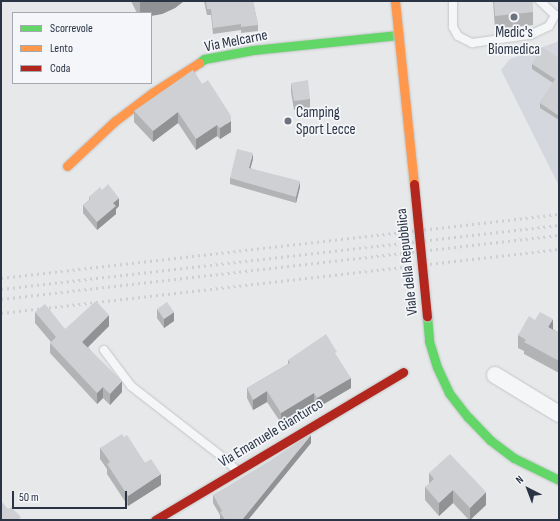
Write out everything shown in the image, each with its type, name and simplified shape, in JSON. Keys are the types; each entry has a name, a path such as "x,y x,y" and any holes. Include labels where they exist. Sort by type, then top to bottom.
{"street":[{"name":"Viale della Repubblica","path":"395,1 429,341 437,367 449,393 468,417 490,440 514,458 559,480"},
{"name":"Via Melcarne","path":"67,166 115,121 152,93 204,60 253,50 398,35"},
{"name":"Via Emanuele Gianturco","path":"155,520 174,515 236,470 403,372"},
{"path":"495,375 559,414"},
{"name":"Viale della Repubblica","path":"542,472 559,476"}],"lane":[{"path":"453,1 453,28 458,36 472,43 530,35 549,26 555,15 540,1"},
{"path":"104,350 131,386 226,460 236,470"}],"shaded area":[{"path":"559,41 559,186 501,70 510,59"}],"building":[{"path":"206,1 253,1 258,25 241,27 241,24 213,28 211,9 207,9"},
{"path":"494,1 533,1 533,12 495,16"},
{"path":"542,47 559,58 559,116 540,103 555,79 532,64"},
{"path":"193,70 202,84 208,80 231,116 231,121 220,128 217,125 196,139 178,112 153,131 134,111"},
{"path":"308,80 310,99 294,101 291,83"},
{"path":"237,149 253,153 249,168 300,181 296,197 230,178"},
{"path":"108,184 119,198 113,203 116,206 97,222 83,205 100,187 102,190"},
{"path":"96,301 109,315 82,342 122,381 110,394 103,387 97,393 50,343 56,337 35,312 45,304 65,329"},
{"path":"167,302 174,312 164,319 157,309"},
{"path":"540,312 553,319 548,327 559,333 559,361 524,342 526,340 518,335 529,316 535,320"},
{"path":"326,334 337,352 335,353 351,378 317,398 314,393 281,413 267,391 253,400 247,388 290,363 288,360"},
{"path":"122,434 124,437 127,435 145,463 151,459 161,474 128,496 107,464 110,462 100,448"},
{"path":"310,434 311,435 242,520 225,520 213,495 271,460"},
{"path":"450,454 486,492 470,508 453,490 439,503 425,487 434,479 429,473"},
{"path":"1,501 8,509 11,507 21,517 18,520 1,520"}],"railway":[{"path":"1,278 559,214"},
{"path":"1,289 559,225"},
{"path":"1,299 559,235"},
{"path":"1,313 559,249"}],"traffic: fast":[{"path":"199,63 204,59 253,50 398,35"},
{"path":"427,316 429,341 437,367 449,393 468,417 490,440 514,458 559,480"}],"traffic: slow":[{"path":"395,1 414,184"},
{"path":"67,166 115,121 152,93 199,63"}],"traffic: jam":[{"path":"414,184 427,316"},
{"path":"155,520 403,372"}],"place":[{"name":"Medic's Biomedica","path":"514,17"},
{"name":"Camping Sport Lecce","path":"288,121"}]}
